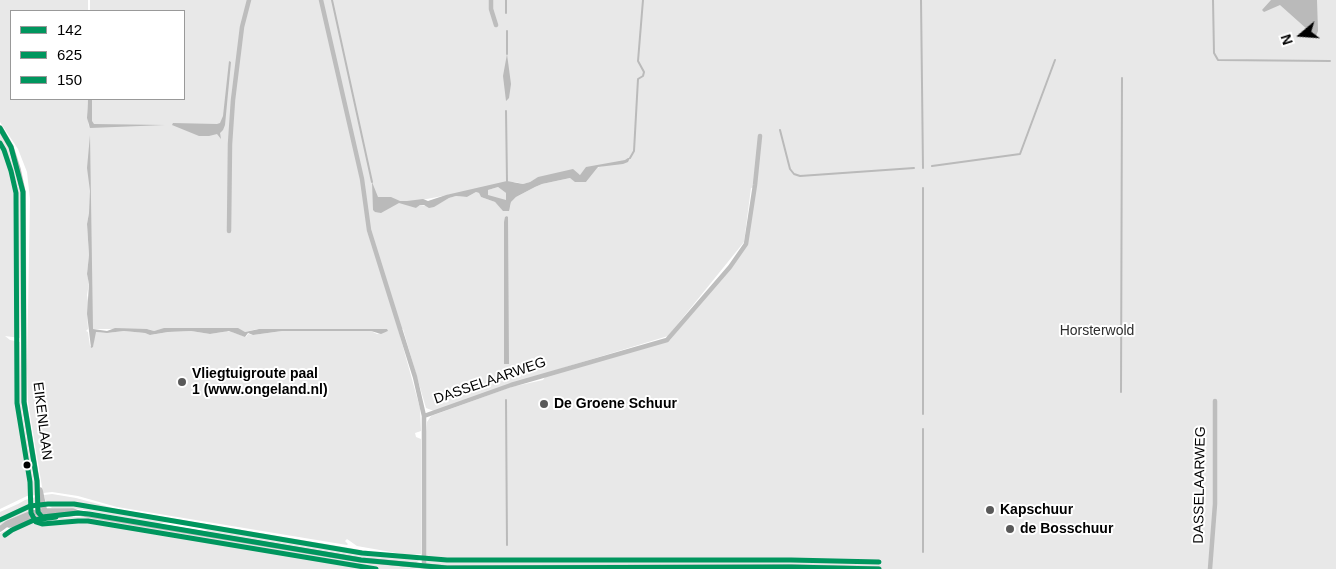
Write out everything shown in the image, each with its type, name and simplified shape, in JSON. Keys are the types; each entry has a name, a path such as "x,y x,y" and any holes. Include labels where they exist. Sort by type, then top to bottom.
{"street":[{"path":"229,232 230,144 233,100 242,27 249,0"},
{"name":"DASSELAARWEG","path":"321,0 362,179 369,230 415,378 424,416 510,386 667,340 730,268 746,244 760,136"},
{"path":"491,0 491,9 496,25"},
{"name":"EIKENLAAN","path":"0,128 11,147 23,192 24,402 37,481 40,515"},
{"name":"DASSELAARWEG","path":"1210,569 1215,504 1215,401"},
{"path":"424,416 424,566"},
{"name":"EIKENLAAN","path":"37,481 45,511"},
{"path":"40,515 45,511 73,511 361,560 447,568 790,567 879,569"},
{"path":"0,529 40,515 78,513"}],"green space":[{"name":"Horsterwold","path":"0,0 88,0 88,10 10,10 10,100 88,100 89,127 90,100 185,100 185,10 90,10 90,0 1336,0 1336,569 424,569 426,562 426,432 427,422 431,416 511,387 543,380 545,377 670,340 737,259 747,239 756,187 751,188 744,242 668,336 520,381 434,411 426,408 403,329 398,329 420,408 421,431 415,433 416,437 421,439 421,554 408,555 357,546 347,539 345,541 347,545 117,507 78,496 52,492 43,493 28,402 30,199 27,172 18,149 0,122","holes":["597,168 586,182 570,178 542,184 516,197 511,202 510,207 502,209 495,202 481,197 476,192 467,197 456,196 449,198 433,207 420,205 416,208 406,203 515,182 523,184 537,178 575,172 580,175 583,172","89,195 90,329 227,331 210,334 191,331 151,335 124,331 95,332 93,347 90,346 88,332 86,331 88,329 87,314 89,308 87,295 89,283 87,274 89,255 87,224","508,217 508,364 504,363 504,222","257,329 388,331 377,334 371,331 282,331 248,334 246,337 230,331 245,332"]},
{"path":"0,131 19,168 23,230 20,338 5,336 10,340 20,342 22,410 36,495 27,496 0,509"},
{"path":"498,187 506,193 507,200 504,201 488,196 488,190"},
{"path":"52,494 117,509 409,558 421,558 416,563 380,560 210,532 201,528 169,522 159,524 78,509 52,508 46,503 44,495"},
{"path":"36,497 33,510 0,525 0,512"},
{"path":"87,517 364,563 420,569 0,569 0,533 21,524 44,519"}],"shaded area":[{"path":"1271,0 1317,0 1318,31 1316,36 1312,37 1308,30 1280,5 1264,12 1262,10"},
{"path":"507,54 511,84 509,98 506,101 503,76"},
{"path":"229,61 231,62 225,125 220,133 221,139 217,134 199,136 172,125 173,123 220,123 223,116"},
{"path":"88,100 92,100 92,121 94,124 165,125 90,128 87,118"},
{"path":"90,135 93,329 107,331 115,328 147,329 154,331 164,328 238,328 245,332 259,329 387,329 388,331 381,334 371,331 282,331 253,335 248,333 245,337 229,331 210,334 191,331 168,332 150,335 124,331 96,332 93,347 91,348 87,314 89,255 87,224 90,191 87,168"},
{"path":"630,158 628,162 623,164 598,167 586,182 575,182 570,178 535,187 516,197 511,202 509,211 503,211 495,202 481,197 476,192 467,197 456,196 449,198 429,208 420,205 416,208 399,203 381,213 373,210 372,182 378,197 391,197 400,201 423,199 428,201 507,181 523,184 538,177 573,169 580,175 586,167","holes":["498,187 506,193 506,200 488,195 488,190"]},
{"path":"507,216 509,364 504,364 504,222"}],"waterway":[{"path":"332,0 372,182"},
{"path":"506,0 506,13"},
{"path":"630,158 634,151 638,79 643,76 644,72 638,61 643,0"},
{"path":"921,0 923,168"},
{"path":"1213,0 1214,53 1218,60 1330,61"},
{"path":"507,31 507,54"},
{"path":"932,166 1020,154 1055,60"},
{"path":"1121,392 1122,78"},
{"path":"506,111 507,181"},
{"path":"780,130 790,169 794,174 800,176 914,168"},
{"path":"923,188 923,414"},
{"path":"506,400 507,545"},
{"path":"923,429 923,552"}],"transit line":[{"name":"142","path":"0,128 11,147 23,192 24,402 37,481 38,512 42,517 78,513 89,514 361,560 447,568 791,567 879,569"},
{"name":"625","path":"0,143 11,171 16,193 17,403 30,482 31,513 36,522 42,524 88,521 376,569"},
{"name":"150","path":"0,520 30,506 74,504 362,553 447,560 791,560 879,562"},
{"name":"625","path":"5,535 34,520 56,517"}],"place":[{"name":"Vliegtuigroute paal 1 (www.ongeland.nl)","path":"182,382"},
{"name":"De Groene Schuur","path":"544,404"},
{"name":"Kapschuur","path":"990,510"},
{"name":"de Bosschuur","path":"1010,529"}]}
